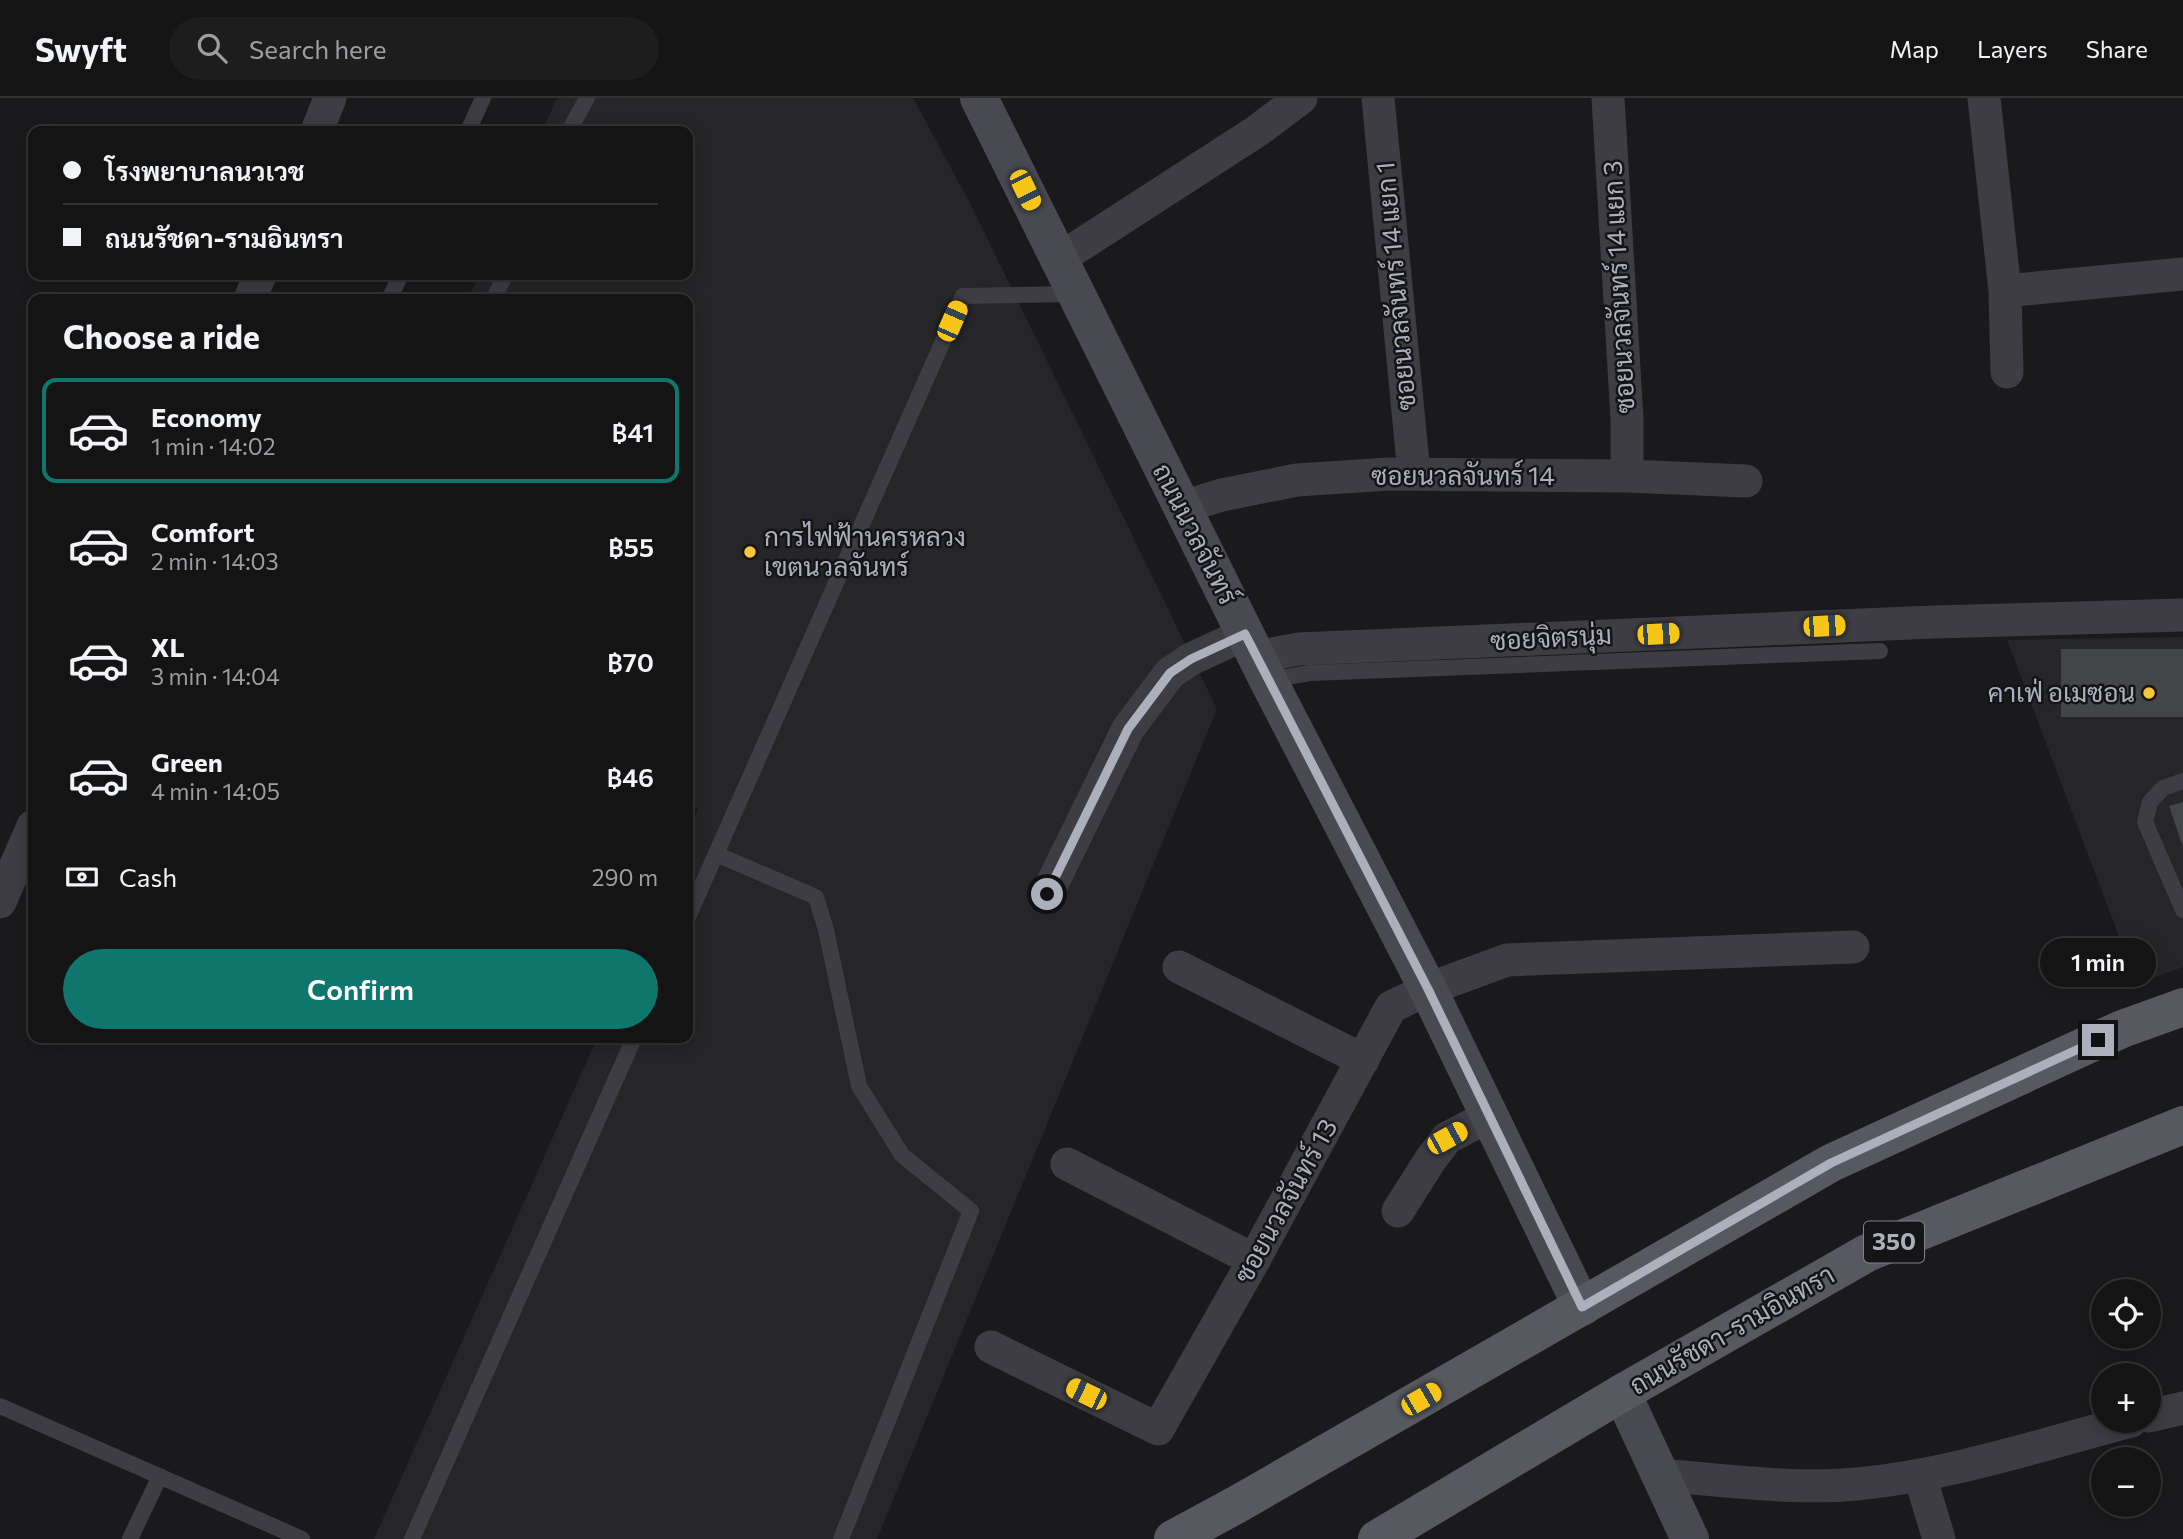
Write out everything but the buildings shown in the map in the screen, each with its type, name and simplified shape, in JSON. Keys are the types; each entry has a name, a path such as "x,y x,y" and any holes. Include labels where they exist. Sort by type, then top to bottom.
{"main road":[{"name":"ถนนนวลจันทร์","path":"979,98 1256,657 1428,989 1582,1307"},
{"path":"1173,1539 1831,1163 2122,1029 2183,1007"},
{"name":"ถนนรัชดา-รามอินทรา","path":"1377,1539 1622,1393 1867,1253 2183,1125"},
{"path":"1622,1393 1690,1539"}],"street":[{"path":"319,126 330,98"},
{"path":"1059,259 1257,131 1301,98"},
{"name":"ซอยนวลจันทร์ 14 แยก 1","path":"1378,98 1414,474"},
{"name":"ซอยนวลจันทร์ 14 แยก 3","path":"1608,98 1628,419 1628,476"},
{"path":"1984,98 2006,291 2007,372"},
{"path":"2006,291 2183,274"},
{"name":"ซอยนวลจันทร์ 14","path":"1182,507 1222,495 1297,480 1389,474 1628,476 1746,481"},
{"name":"ซอยจิตรนุ่ม","path":"1047,894 1128,729 1170,673 1191,659 1256,657 1299,649 1920,622 2183,615"},
{"path":"0,902 28,838"},
{"name":"ซอยนวลจันทร์ 13","path":"991,1347 1158,1429 1254,1260 1391,1007 1428,989 1507,960 1853,947"},
{"path":"1179,967 1363,1060"},
{"path":"1398,1211 1447,1138 1489,1116"},
{"path":"1067,1164 1254,1260"},
{"path":"2161,1413 2183,1408"},
{"path":"1660,1475 1780,1484 1854,1484 1920,1476 1988,1462 2091,1432"},
{"path":"1920,1476 1939,1539"}],"lane":[{"path":"470,126 484,98"},
{"path":"572,126 587,98"},
{"path":"693,906 963,296 1075,294"},
{"path":"1256,657 1310,673 1880,651"},
{"path":"2183,781 2163,788 2150,802 2146,822 2183,910"},
{"path":"716,854 816,897 826,929 859,1086 902,1155 971,1211 841,1539"},
{"path":"412,1539 632,1043"},
{"path":"0,1406 302,1539"},
{"path":"130,1539 160,1476"}],"shaded area":[{"path":"557,98 913,98 969,201 1217,709 877,1539 374,1539 595,1043 693,1043 693,821 698,809 693,806 693,294 470,294 477,280 693,280 693,126 544,126"},
{"path":"2183,637 2183,967 2137,984 2007,640"}],"place":[{"name":"การไฟฟ้านครหลวง เขตนวลจันทร์","path":"750,552"},
{"name":"คาเฟ่ อเมซอน","path":"2149,693"}],"route":[{"path":"1047,894 1128,729 1170,673 1191,659 1245,634 1428,989 1582,1307 1831,1163 2098,1040"}]}
